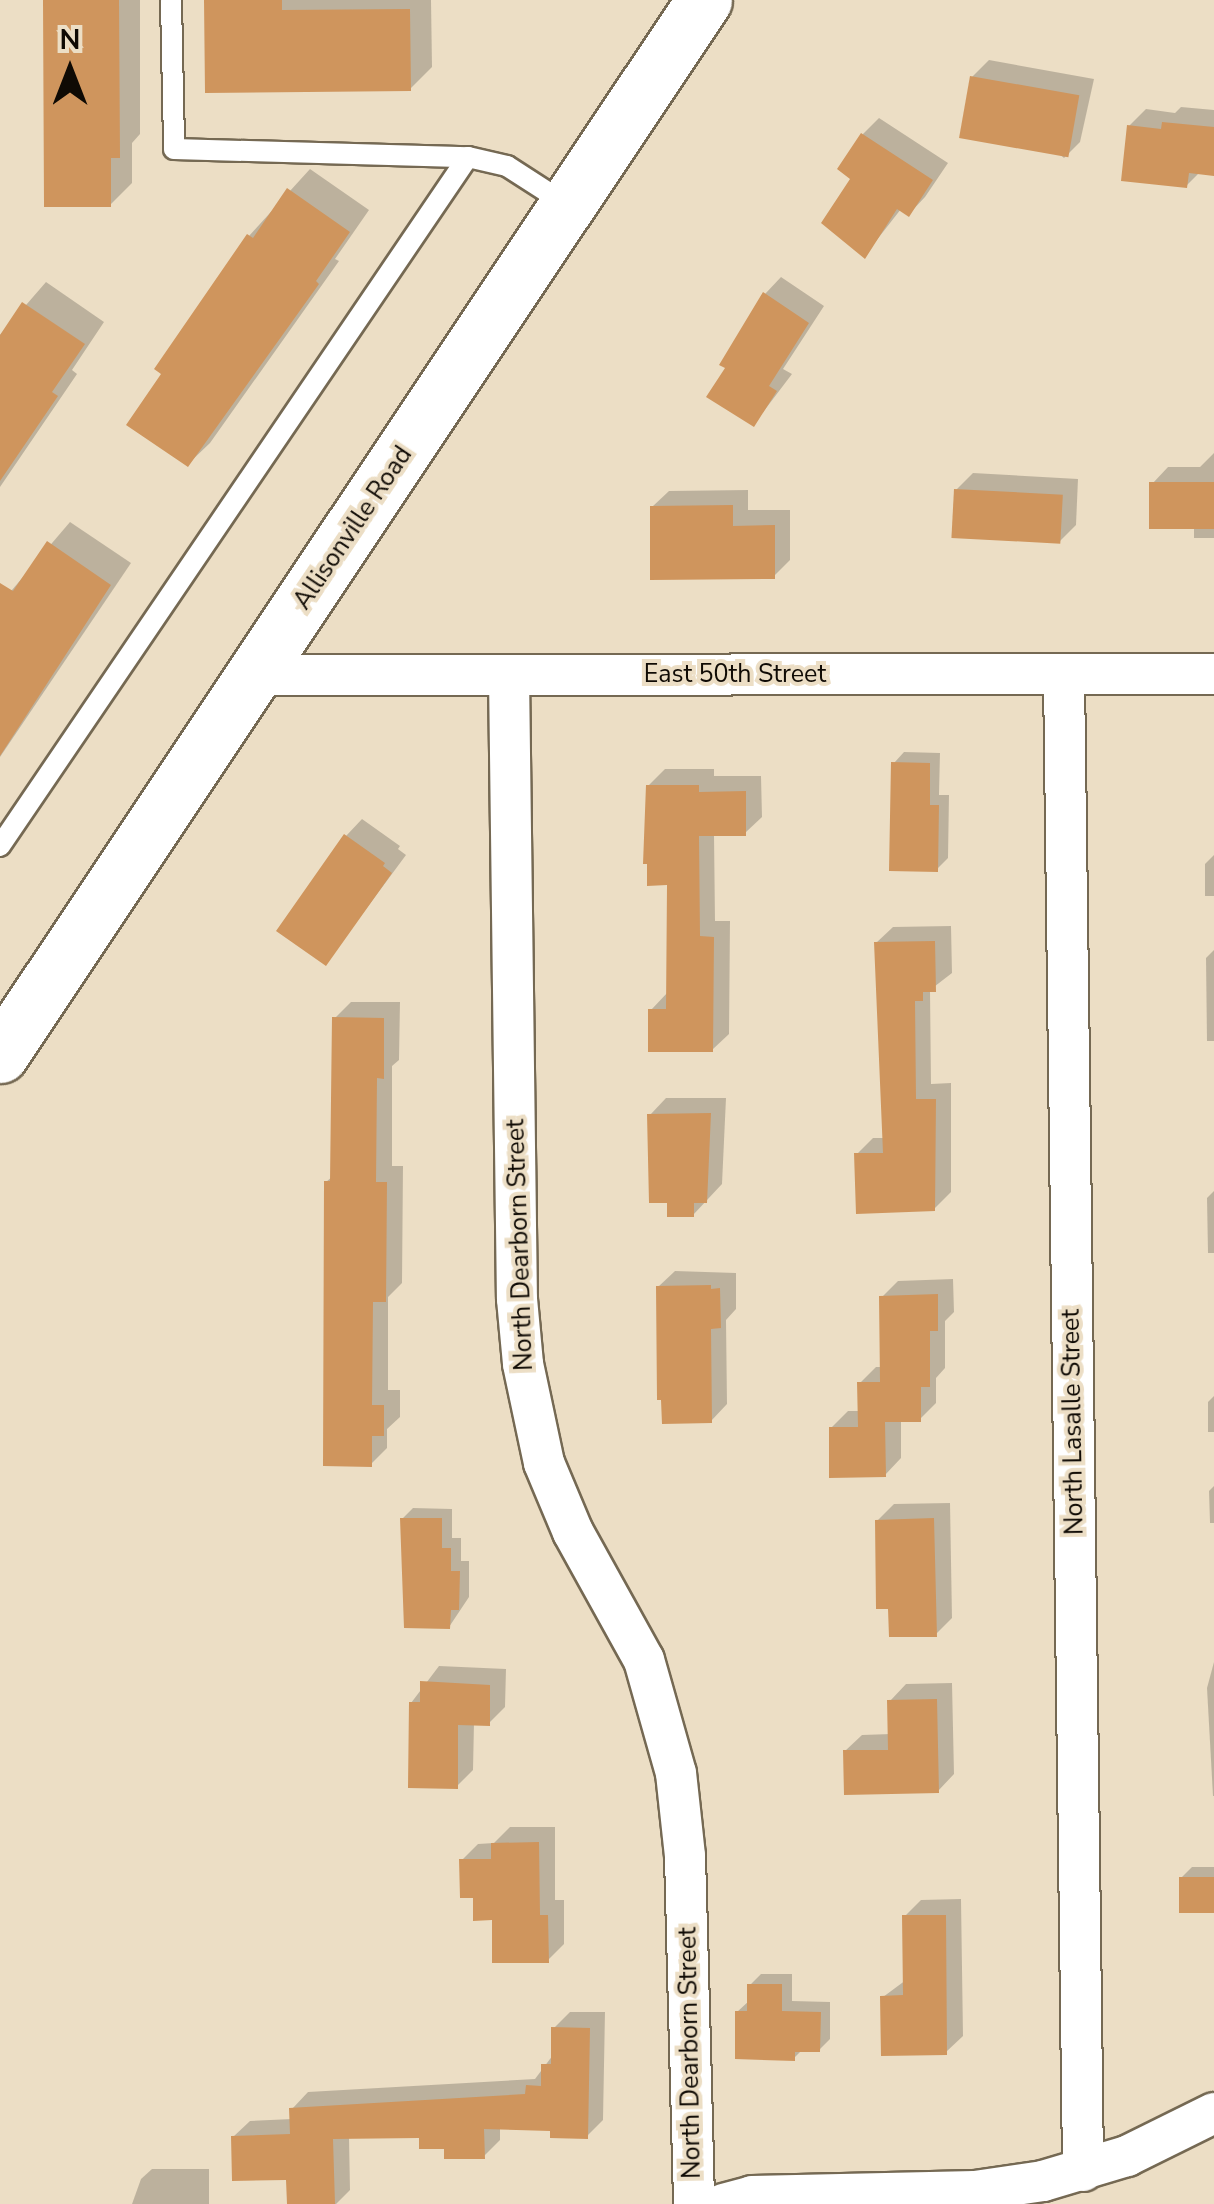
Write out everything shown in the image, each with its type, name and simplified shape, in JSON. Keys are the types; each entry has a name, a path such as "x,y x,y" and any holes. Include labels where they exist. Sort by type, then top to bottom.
{"main road":[{"name":"Allisonville Road","path":"0,1055 704,0"}],"street":[{"name":"North Lasalle Street","path":"1064,674 1083,2171"},
{"name":"East 50th Street","path":"255,675 1214,674"},
{"name":"North Dearborn Street","path":"509,675 517,1299 522,1364 544,1463 573,1532 644,1660 676,1773 685,1856 694,2204"},
{"path":"722,2204 752,2196 1002,2188 1083,2171 1128,2156 1214,2113"}],"lane":[{"path":"171,0 174,149 468,157 508,166 568,205"},
{"path":"0,846 468,157"}],"building":[{"path":"43,0 119,0 120,158 111,158 111,207 44,207"},
{"path":"204,0 282,0 282,10 410,9 411,91 205,93"},
{"path":"970,76 1079,95 1068,157 959,138"},
{"path":"1162,122 1214,127 1214,176 1189,173 1187,188 1121,181 1127,125 1161,129"},
{"path":"861,133 933,180 909,217 897,209 865,259 821,223 850,179 837,169"},
{"path":"287,188 350,232 316,281 319,284 188,467 126,425 161,374 154,369 247,234 253,238"},
{"path":"763,292 809,323 769,386 777,391 754,427 706,397 725,368 719,365"},
{"path":"22,302 85,344 52,392 58,396 0,481 0,335"},
{"path":"1149,482 1214,482 1214,529 1149,529"},
{"path":"954,489 1063,495 1060,544 951,538"},
{"path":"733,505 733,526 775,525 775,579 650,580 650,506"},
{"path":"47,541 111,585 0,756 0,583 13,591"},
{"path":"891,762 930,763 930,805 939,805 938,872 889,871"},
{"path":"646,785 699,785 699,792 746,791 746,836 699,836 700,936 714,937 713,1052 648,1052 648,1009 666,1009 667,885 647,886 647,864 643,864"},
{"path":"344,834 385,863 383,866 392,873 326,966 276,931"},
{"path":"935,941 936,992 923,992 923,1001 915,1001 916,1099 936,1099 935,1211 856,1214 854,1153 883,1153 874,942"},
{"path":"332,1017 384,1018 384,1079 377,1078 376,1182 387,1182 386,1302 373,1302 372,1405 384,1405 384,1436 372,1436 372,1467 323,1466 324,1181 330,1181"},
{"path":"711,1113 707,1203 694,1203 694,1217 667,1217 667,1203 649,1203 647,1114"},
{"path":"711,1285 711,1289 720,1288 721,1328 711,1329 712,1423 662,1424 661,1400 657,1400 656,1286"},
{"path":"938,1294 938,1331 930,1331 930,1387 921,1387 921,1422 885,1422 886,1477 829,1478 829,1427 858,1427 857,1382 880,1382 879,1296"},
{"path":"400,1518 442,1518 442,1548 451,1548 451,1571 460,1571 459,1610 451,1610 450,1629 404,1628"},
{"path":"934,1518 937,1637 889,1637 888,1609 876,1609 875,1520"},
{"path":"420,1681 490,1685 490,1726 458,1725 458,1789 408,1788 409,1702 420,1702"},
{"path":"937,1699 939,1793 844,1795 843,1750 888,1750 887,1700"},
{"path":"539,1842 540,1915 548,1915 549,1963 492,1963 492,1920 473,1921 473,1898 460,1898 459,1859 491,1859 491,1843"},
{"path":"1179,1877 1214,1877 1214,1913 1179,1913"},
{"path":"902,1915 946,1915 947,2055 881,2056 880,1996 903,1995"},
{"path":"747,1984 782,1984 782,2011 821,2012 820,2052 795,2052 795,2061 735,2059 735,2011 747,2011"},
{"path":"551,2027 590,2028 588,2139 550,2138 550,2131 484,2129 485,2159 444,2159 444,2149 419,2149 419,2138 333,2139 335,2204 287,2204 286,2180 232,2181 231,2136 290,2134 289,2108 525,2094 526,2085 541,2086 541,2064 551,2064"}]}
